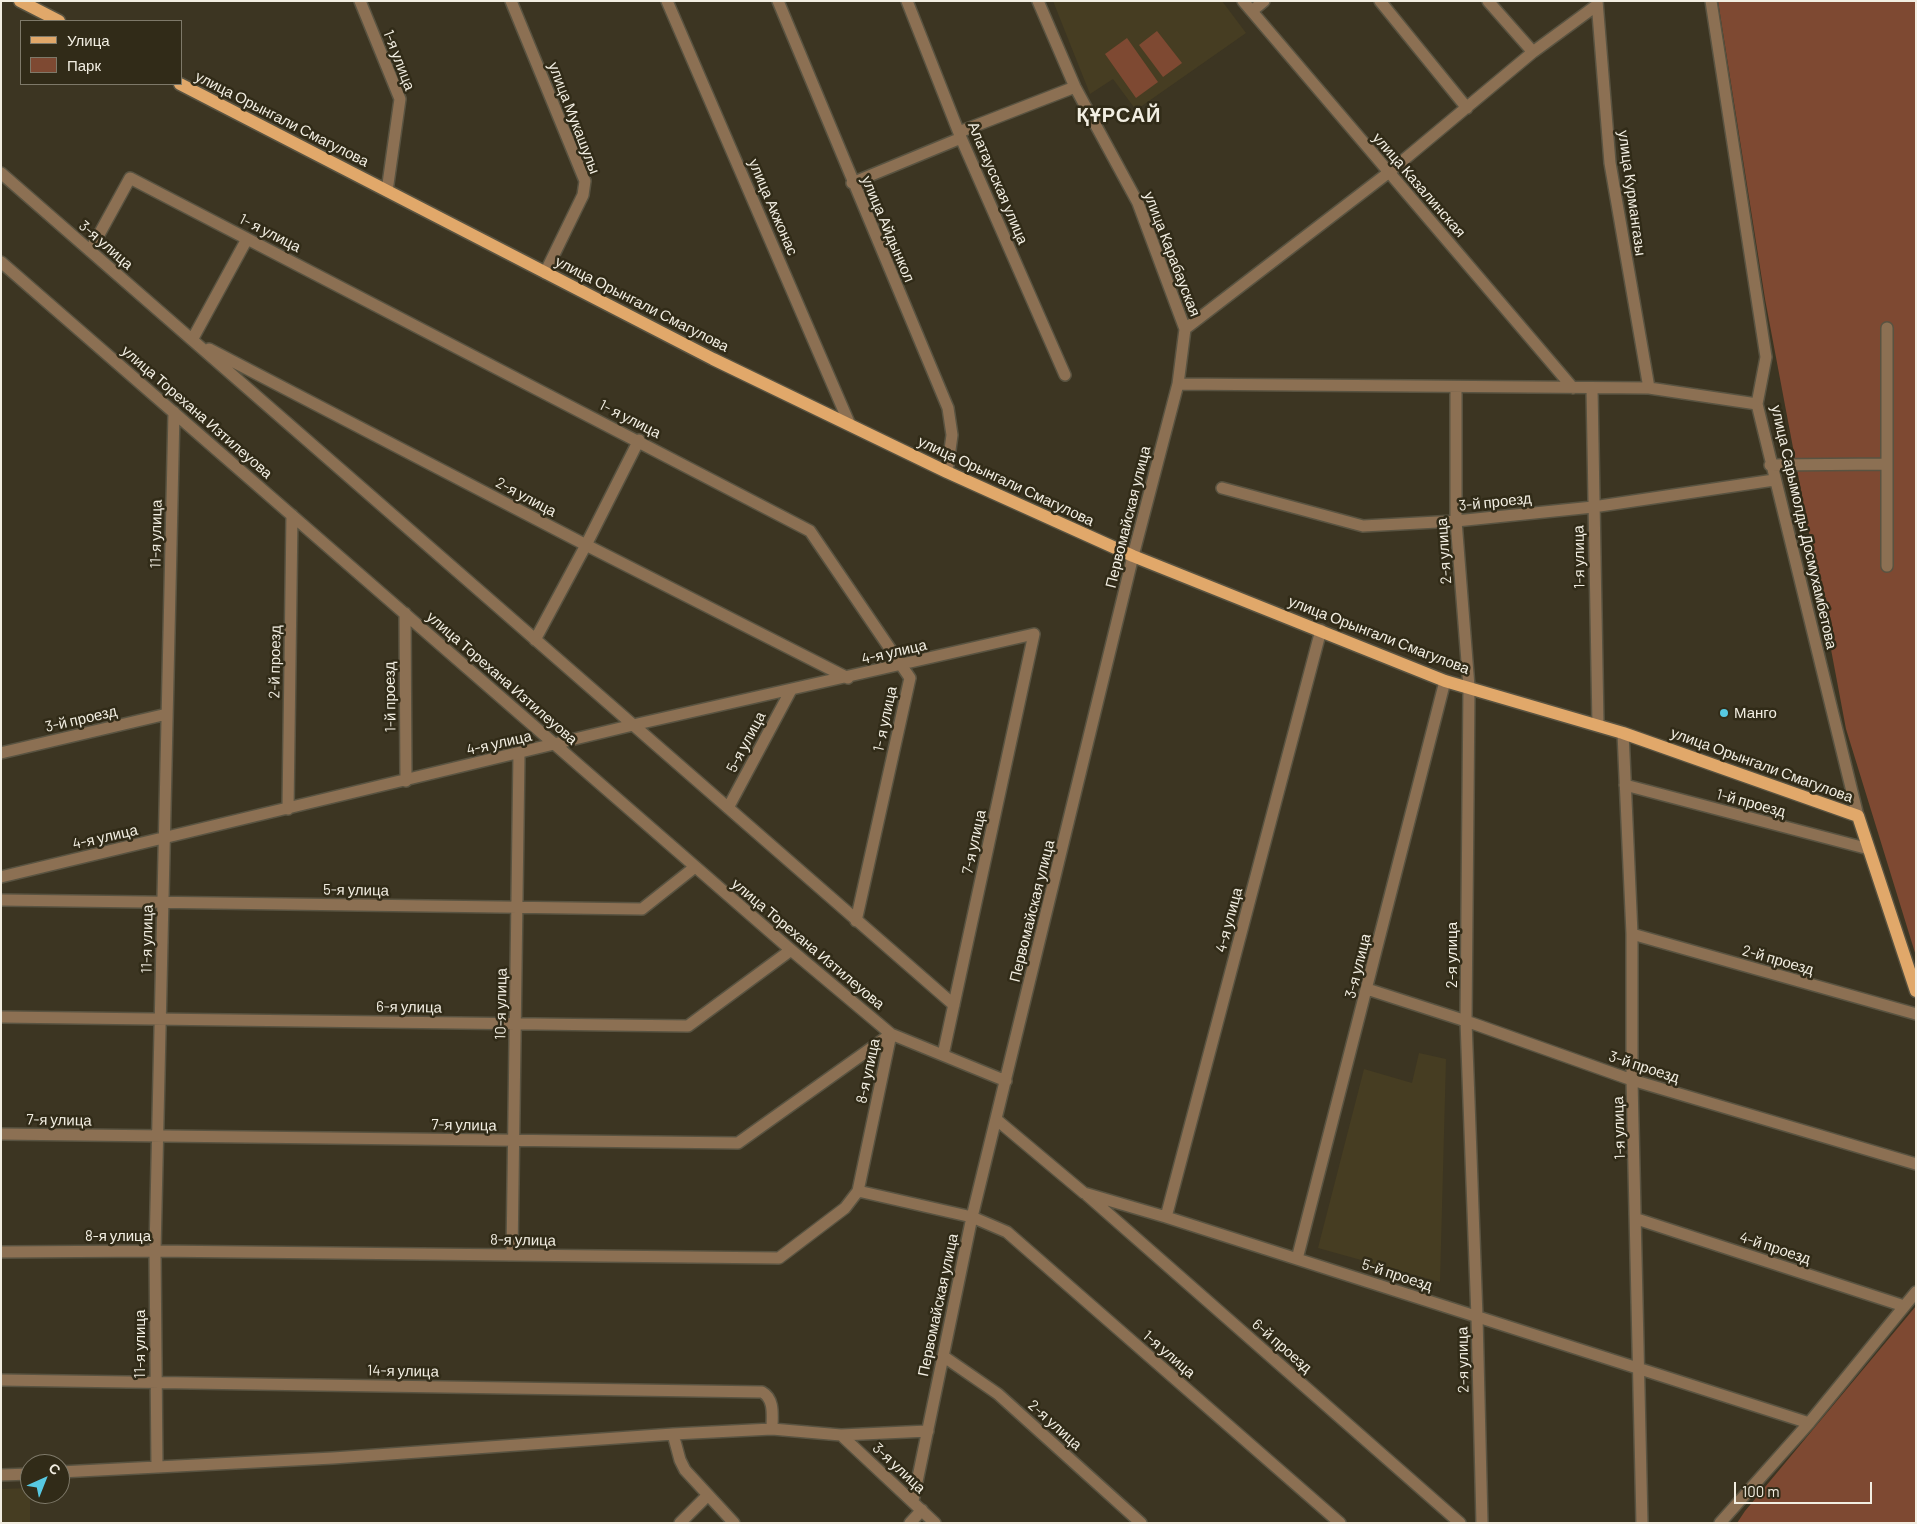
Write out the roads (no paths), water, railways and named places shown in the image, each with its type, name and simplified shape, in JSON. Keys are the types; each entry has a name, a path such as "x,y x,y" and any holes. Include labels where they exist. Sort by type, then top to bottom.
{"main road":[{"path":"20,1 57,20"},
{"name":"улица Орынгали Смагулова","path":"182,85 713,359 947,472 1133,556 1445,681 1623,733 1858,816"},
{"name":"улица Сарымолды Досмухамбетова","path":"1858,816 1916,992"}],"street":[{"name":"1-я улица","path":"360,1 400,99 387,191"},
{"name":"улица Мукашулы","path":"511,1 585,181 583,195 545,272"},
{"name":"улица Акжонас","path":"667,1 850,425"},
{"name":"улица Айдынкол","path":"778,1 852,183 948,408 952,435 947,472"},
{"name":"Алатаусская улица","path":"907,1 960,135 1065,375"},
{"name":"улица Карабауская","path":"1038,1 1075,87 1138,203 1185,329"},
{"name":"улица Казалинская","path":"1243,1 1573,388"},
{"path":"1252,12 1264,1"},
{"path":"1380,1 1467,108"},
{"path":"1488,1 1533,52"},
{"name":"улица Сарымолды Досмухамбетова","path":"1711,1 1766,357 1757,404 1770,465 1858,816"},
{"path":"1185,329 1388,173 1533,52 1597,3"},
{"name":"улица Курмангазы","path":"1597,3 1610,163 1649,388"},
{"path":"852,183 1075,87"},
{"name":"3-я улица","path":"1,173 192,340"},
{"name":"1- я улица","path":"90,251 130,178 639,440 810,531 900,666 910,678 856,920"},
{"path":"247,239 192,340 954,1006"},
{"name":"улица Торехана Изтилеуова","path":"1,262 790,950 891,1034 1006,1081"},
{"path":"1887,328 1887,566"},
{"name":"Первомайская улица","path":"913,1501 972,1217 1133,556 1178,384 1185,329"},
{"name":"2-я улица","path":"192,340 586,545 848,678"},
{"path":"1178,384 1649,388 1757,404"},
{"name":"2-я улица","path":"1456,387 1456,522 1468,688 1466,1020 1478,1317 1482,1523"},
{"name":"1-я улица","path":"1592,388 1598,725"},
{"name":"11-я улица","path":"157,1467 155,1251 174,412"},
{"path":"535,640 639,440"},
{"path":"1770,465 1887,464"},
{"name":"3-й проезд","path":"1222,488 1363,526 1456,522 1593,507 1774,480"},
{"name":"2-й проезд","path":"288,809 292,515"},
{"name":"1-й проезд","path":"405,613 406,781"},
{"name":"4-я улица","path":"1166,1217 1321,630"},
{"name":"4-я улица","path":"1,877 519,754 633,725 848,678 1034,634"},
{"name":"7-я улица","path":"943,1055 1034,634"},
{"name":"3-я улица","path":"1297,1259 1445,681"},
{"name":"5-я улица","path":"728,808 791,690"},
{"name":"3-й проезд","path":"1,753 167,714"},
{"name":"1-я улица","path":"1623,733 1632,934 1632,1080 1637,1219 1642,1523"},
{"name":"10-я улица","path":"512,1255 519,754"},
{"name":"1-й проезд","path":"1625,785 1868,850"},
{"name":"5-я улица","path":"1,900 642,909 695,867"},
{"name":"2-й проезд","path":"1632,934 1916,1014"},
{"name":"6-я улица","path":"1,1017 688,1026 790,950"},
{"name":"3-й проезд","path":"1367,989 1466,1020 1632,1080 1916,1164"},
{"name":"7-я улица","path":"1,1134 738,1143 891,1034"},
{"name":"8-я улица","path":"1,1252 155,1251 779,1258 845,1208 858,1191 891,1034"},
{"name":"5-й проезд","path":"997,1120 1084,1193 1166,1217 1808,1423"},
{"name":"1-я улица","path":"858,1191 972,1217 1006,1232 1340,1523"},
{"name":"6-й проезд","path":"1084,1193 1460,1523"},
{"name":"4-й проезд","path":"1637,1219 1904,1306"},
{"path":"1720,1523 1808,1423 1916,1292"},
{"name":"2-я улица","path":"943,1356 998,1394 1141,1523"},
{"name":"14-я улица","path":"1,1380 762,1392 768,1395 771,1402 772,1430"},
{"path":"70,1471 333,1458 673,1434 772,1430 841,1435 928,1431"},
{"path":"673,1434 680,1460 685,1470 734,1523"},
{"name":"3-я улица","path":"841,1435 935,1523"},
{"path":"1,1475 20,1474"},
{"path":"680,1523 708,1495"},
{"path":"910,1523 922,1510"}],"place":[{"name":"Манго","path":"1724,713"}],"district":[{"name":"ҚҰРСАЙ","path":"1119,115"}]}
